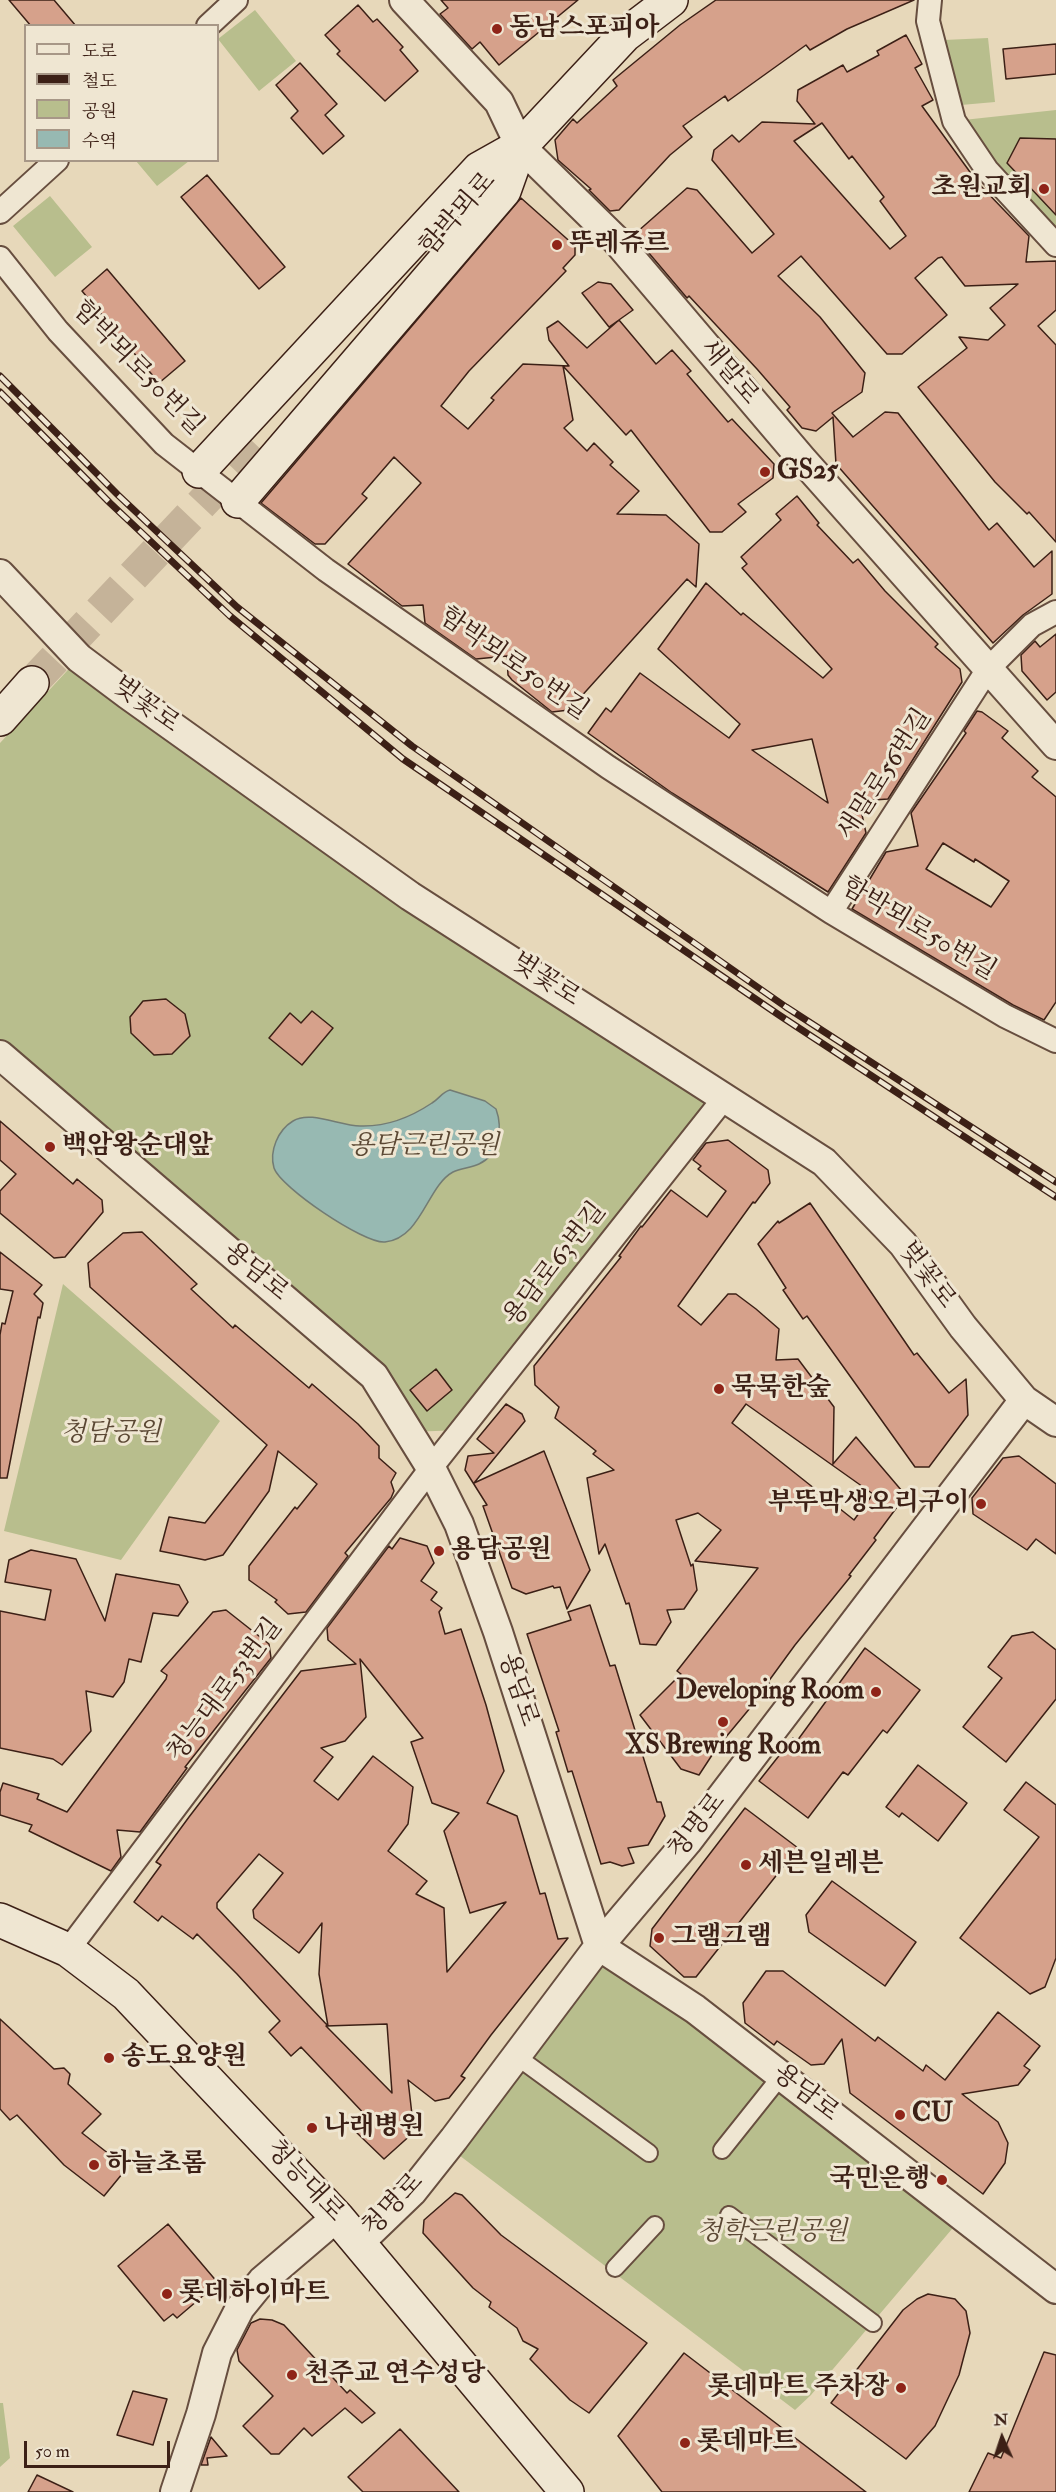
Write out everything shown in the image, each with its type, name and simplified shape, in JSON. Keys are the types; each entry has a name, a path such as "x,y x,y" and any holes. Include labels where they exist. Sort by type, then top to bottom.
{"main road":[{"name":"함박뫼로","path":"259,443 520,146 625,35 671,0"},
{"path":"199,471 479,169 520,146"},
{"path":"238,501 504,190 520,146"},
{"path":"0,719 33,683"},
{"name":"청능대로","path":"0,1920 68,1950 126,1994 337,2217 567,2492"}],"street":[{"path":"210,24 236,0"},
{"name":"새말로","path":"404,0 499,102 520,146 615,240 802,459 1056,745"},
{"path":"930,0 928,21 954,121 987,170 1056,245"},
{"path":"0,212 55,162"},
{"name":"함박뫼로50번길","path":"0,258 66,340 164,444 326,570 608,767 831,912 1005,1016 1056,1041"},
{"name":"벚꽃로","path":"0,574 79,658 127,694 411,896 824,1162 903,1244 963,1327 1024,1400 1056,1422"},
{"name":"새말로56번길","path":"831,912 988,669 1032,625 1056,612"},
{"name":"용담로","path":"0,1055 374,1376 431,1468 459,1524 498,1632 599,1946 695,2009 1056,2289"},
{"name":"용담로63번길","path":"431,1468 725,1097"},
{"name":"청명로","path":"359,2243 412,2192 599,1946 687,1842 1024,1400"},
{"name":"청능대로53번길","path":"68,1950 431,1468"},
{"path":"516,2056 649,2153"},
{"path":"722,2150 781,2076"},
{"path":"729,2215 873,2323"},
{"path":"175,2492 201,2414 217,2353 240,2308 262,2281 337,2217"},
{"path":"615,2268 654,2224"}],"green space":[{"path":"255,10 296,61 259,91 219,38"},
{"path":"988,38 995,102 961,105 944,40"},
{"path":"1056,110 1056,245 954,121"},
{"path":"137,162 188,162 157,186"},
{"path":"50,196 92,247 55,277 13,226"},
{"name":"용담근린공원","path":"79,658 725,1097 462,1430 409,1432 379,1384 0,1055 0,743"},
{"name":"청담공원","path":"63,1284 220,1421 121,1560 4,1531"},
{"name":"청학근린공원","path":"599,1946 963,2216 811,2395 795,2410 447,2146"},
{"path":"0,2403 3,2403 10,2458 0,2467"}],"water":[{"path":"450,1090 485,1101 496,1109 499,1124 498,1140 486,1160 453,1172 444,1179 416,1222 397,1238 385,1242 374,1240 342,1224 291,1188 274,1168 273,1155 276,1141 293,1121 308,1117 352,1125 379,1125 416,1113"}],"building":[{"path":"9,0 54,0 74,24 29,24"},
{"name":"동남스포피아","path":"441,0 578,0 499,65 480,42 472,49 440,14 448,8"},
{"path":"716,0 914,0 847,29 810,50 806,45 728,101 725,96 683,126 692,137 670,155 619,210 610,211 589,190 591,189 558,160 555,140 573,119 577,123 617,86 613,80 680,25"},
{"path":"358,5 373,22 377,19 403,47 400,50 418,71 385,101 337,54 340,51 325,35"},
{"path":"906,35 922,64 915,68 933,100 922,106 978,183 1029,236 1026,262 1056,261 1056,310 1038,326 1056,345 1056,542 1029,512 1027,514 995,482 918,387 967,348 959,337 988,340 1005,325 990,308 1018,284 965,286 942,257 938,258 915,278 947,315 902,354 887,354 801,256 778,276 820,317 865,373 862,392 832,413 853,437 885,412 898,413 989,530 997,523 1034,567 1052,551 1052,594 1023,615 993,643 836,464 833,417 816,431 802,428 787,410 790,407 757,369 689,296 687,298 637,239 637,232 687,188 697,190 752,253 774,234 712,160 714,150 732,135 739,142 762,122 815,124 797,101 798,90 843,65 847,72 879,55 877,51","holes":["822,123 849,159 852,156 884,197 880,201 906,236 890,249 794,141"]},
{"path":"1056,44 1056,74 1006,79 1003,49"},
{"path":"300,63 337,104 325,115 344,136 323,154 291,118 298,111 276,85"},
{"name":"초원교회","path":"1020,138 1056,139 1056,215 1007,163"},
{"path":"207,175 285,267 259,289 181,197"},
{"path":"521,198 575,246 575,255 563,268 566,271 469,371 441,406 468,429 494,400 491,398 523,364 569,366 549,340 547,328 558,321 587,348 619,320 656,364 672,350 691,371 687,374 728,422 732,419 774,464 773,478 738,504 746,512 722,532 710,532 631,430 626,435 563,366 573,420 564,428 587,451 594,443 613,462 610,465 639,491 617,514 666,515 699,544 696,587 687,579 569,710 552,712 512,680 508,675 507,656 476,659 425,623 423,605 402,606 348,564 421,483 394,457 362,494 367,498 325,544 315,544 261,503"},
{"path":"107,269 185,361 159,383 82,291"},
{"path":"598,282 611,284 633,310 609,327 582,293"},
{"path":"797,496 819,523 817,525 853,563 858,559 885,591 938,644 935,647 960,669 962,682 888,799 859,801 866,833 828,892 672,793 588,733 606,708 611,712 640,673 729,738 740,724 658,649 706,583 741,615 743,613 823,678 832,669 742,568 747,564 741,557 781,520 776,514","holes":["812,739 828,803 752,750"]},
{"path":"1056,634 1056,692 1047,700 1022,671 1021,655 1035,641 1040,647"},
{"path":"977,711 982,712 1008,731 1002,738 1038,771 1032,777 1056,797 1056,1002 1044,1020 1013,1005 852,909 886,852 918,846 911,813 966,733 964,731","holes":["943,843 974,862 975,859 1009,881 991,907 926,869"]},
{"path":"166,999 185,1014 190,1036 172,1054 154,1055 131,1033 130,1017 143,1001"},
{"path":"312,1011 333,1028 302,1065 269,1038 290,1013 301,1023"},
{"path":"0,1121 73,1184 77,1179 102,1200 103,1212 65,1257 54,1258 0,1213 0,1191 16,1174 0,1160"},
{"path":"728,1140 768,1170 770,1183 755,1203 753,1202 678,1306 701,1325 728,1294 736,1294 756,1309 779,1329 776,1360 798,1359 834,1407 833,1464 856,1437 902,1491 903,1499 849,1575 851,1576 795,1645 768,1682 770,1684 716,1749 699,1775 681,1769 640,1715 681,1674 677,1671 758,1568 695,1561 721,1530 698,1513 676,1520 691,1566 693,1564 697,1590 684,1609 667,1610 671,1622 656,1645 640,1644 629,1603 626,1604 605,1544 599,1554 587,1478 614,1470 593,1454 596,1451 555,1418 559,1407 535,1385 534,1366 671,1190 707,1217 726,1191 698,1169 701,1166 693,1160 706,1143","holes":["746,1404 873,1494 854,1520 732,1423"]},
{"path":"810,1203 914,1355 917,1353 949,1393 966,1379 968,1415 929,1467 915,1467 807,1316 803,1319 783,1290 786,1288 758,1244 778,1221 779,1223"},
{"path":"142,1232 197,1284 191,1289 233,1328 235,1325 309,1388 312,1384 358,1424 379,1446 379,1458 396,1473 391,1482 394,1491 391,1498 345,1553 348,1556 306,1612 288,1614 275,1602 277,1600 249,1580 249,1566 295,1507 297,1509 317,1484 278,1451 269,1491 223,1555 205,1560 160,1551 169,1517 205,1523 267,1445 90,1287 88,1263 123,1233"},
{"path":"0,1252 42,1285 34,1294 43,1303 40,1318 38,1317 7,1478 0,1478 0,1335 13,1291 0,1289"},
{"path":"436,1369 452,1390 427,1411 410,1390"},
{"path":"506,1404 522,1414 525,1421 474,1483 544,1451 590,1570 567,1609 560,1587 554,1588 553,1586 526,1594 512,1588 483,1506 487,1505 465,1470 468,1456 494,1453 477,1439"},
{"path":"1019,1456 1056,1484 1056,1554 1036,1539 1027,1550 973,1514 972,1498 1003,1458"},
{"path":"400,1538 427,1546 434,1563 421,1581 437,1592 431,1600 442,1608 439,1612 445,1634 461,1629 486,1705 504,1771 487,1803 517,1816 540,1894 545,1893 558,1939 568,1938 491,2035 461,2076 465,2078 449,2098 435,2101 408,2080 414,2132 384,2159 356,2132 370,2120 301,2047 291,2056 269,2032 280,2021 237,1974 197,1934 193,1939 162,1916 158,1921 134,1902 161,1865 156,1862 301,1671 356,1664 328,1640 327,1628 389,1546 392,1549","holes":["360,1659 423,1738 411,1742 432,1803 459,1813 444,1831 470,1913 506,1902 447,1972 444,1908 416,1894 427,1881 388,1851 408,1824 413,1787 373,1756 338,1800 314,1781 333,1757 321,1748 345,1741 366,1717","259,1854 283,1873 253,1910 254,1918 299,1953 322,1923 319,1974 328,2026 217,1908 217,1903","387,2024 392,2093 326,2026"]},
{"path":"31,1550 76,1559 105,1621 116,1574 179,1585 188,1602 178,1616 153,1613 141,1662 129,1659 124,1682 113,1697 86,1691 91,1731 62,1765 53,1759 0,1748 0,1611 45,1620 51,1590 5,1582 9,1560"},
{"path":"590,1605 610,1666 615,1665 657,1802 661,1802 665,1816 648,1845 628,1848 634,1863 622,1866 610,1862 601,1864 572,1771 568,1772 556,1732 559,1731 527,1634 571,1620 568,1612"},
{"path":"226,1610 269,1644 271,1658 185,1767 187,1768 140,1832 117,1830 121,1857 111,1871 29,1831 32,1825 0,1815 0,1792 3,1783 39,1794 37,1799 67,1812 166,1679 167,1675 161,1671 213,1612"},
{"path":"1033,1632 1056,1650 1056,1699 1006,1762 963,1727 1002,1678 988,1667 1012,1636"},
{"path":"865,1648 920,1690 887,1733 883,1730 848,1775 843,1772 808,1818 759,1781 793,1738 797,1741"},
{"path":"918,1765 967,1803 938,1841 902,1813 899,1817 886,1807"},
{"path":"1026,1782 1056,1805 1056,1958 1045,1987 1030,1994 960,1938 1039,1837 1004,1810"},
{"path":"745,1808 798,1848 696,1977 684,1977 650,1946 652,1929"},
{"path":"832,1881 916,1942 885,1986 809,1932 806,1915"},
{"path":"766,1971 783,1971 875,2041 878,2037 923,2071 926,2065 945,2080 998,2012 1040,2046 1024,2066 1030,2070 1018,2085 962,2094 998,2122 1008,2143 1005,2163 983,2194 850,2093 842,2039 824,2064 811,2065 777,2041 774,2045 745,2023 743,2003"},
{"path":"0,2019 54,2069 64,2068 70,2074 68,2084 101,2114 82,2133 127,2168 104,2196 64,2165 17,2115 10,2120 0,2109"},
{"path":"455,2193 462,2195 501,2235 647,2343 589,2413 570,2400 530,2359 538,2349 523,2341 517,2328 489,2307 491,2302 473,2288 423,2233 424,2220"},
{"path":"168,2224 218,2283 177,2318 173,2314 164,2321 118,2266"},
{"path":"928,2294 955,2299 966,2311 970,2333 959,2375 935,2426 906,2459 831,2403 903,2310"},
{"name":"천주교 연수성당","path":"260,2319 272,2320 284,2325 347,2393 350,2390 375,2413 362,2423 345,2408 312,2436 304,2428 279,2454 271,2454 243,2426 273,2396 239,2361 237,2350 251,2323"},
{"path":"1044,2352 1056,2355 1056,2492 969,2492 988,2453 1001,2458"},
{"path":"684,2353 866,2492 662,2492 618,2436"},
{"path":"133,2391 167,2399 153,2445 117,2435"},
{"path":"400,2429 459,2492 363,2492 348,2477"},
{"path":"211,2437 227,2456 207,2458 208,2465 201,2465"},
{"path":"37,2475 73,2492 28,2492"}],"tunnel":[{"path":"32,683 259,443"}],"railway":[{"path":"0,376 118,495 237,607 412,746 786,1007 1056,1182"},
{"path":"0,392 110,503 230,616 403,759 779,1015 1056,1197"}],"place":[{"name":"동남스포피아","path":"497,29"},
{"name":"초원교회","path":"1044,189"},
{"name":"뚜레쥬르","path":"557,245"},
{"name":"GS25","path":"765,472"},
{"name":"백암왕순대앞","path":"50,1147"},
{"name":"묵묵한숲","path":"719,1389"},
{"name":"부뚜막생오리구이","path":"981,1504"},
{"name":"용담공원","path":"439,1551"},
{"name":"Developing Room","path":"876,1692"},
{"name":"XS Brewing Room","path":"723,1722"},
{"name":"세븐일레븐","path":"746,1865"},
{"name":"그램그램","path":"659,1938"},
{"name":"송도요양원","path":"109,2058"},
{"name":"CU","path":"900,2115"},
{"name":"나래병원","path":"312,2128"},
{"name":"하늘초롬","path":"94,2165"},
{"name":"국민은행","path":"942,2180"},
{"name":"롯데하이마트","path":"167,2294"},
{"name":"천주교 연수성당","path":"292,2375"},
{"name":"롯데마트 주차장","path":"901,2388"},
{"name":"롯데마트","path":"685,2443"}]}
